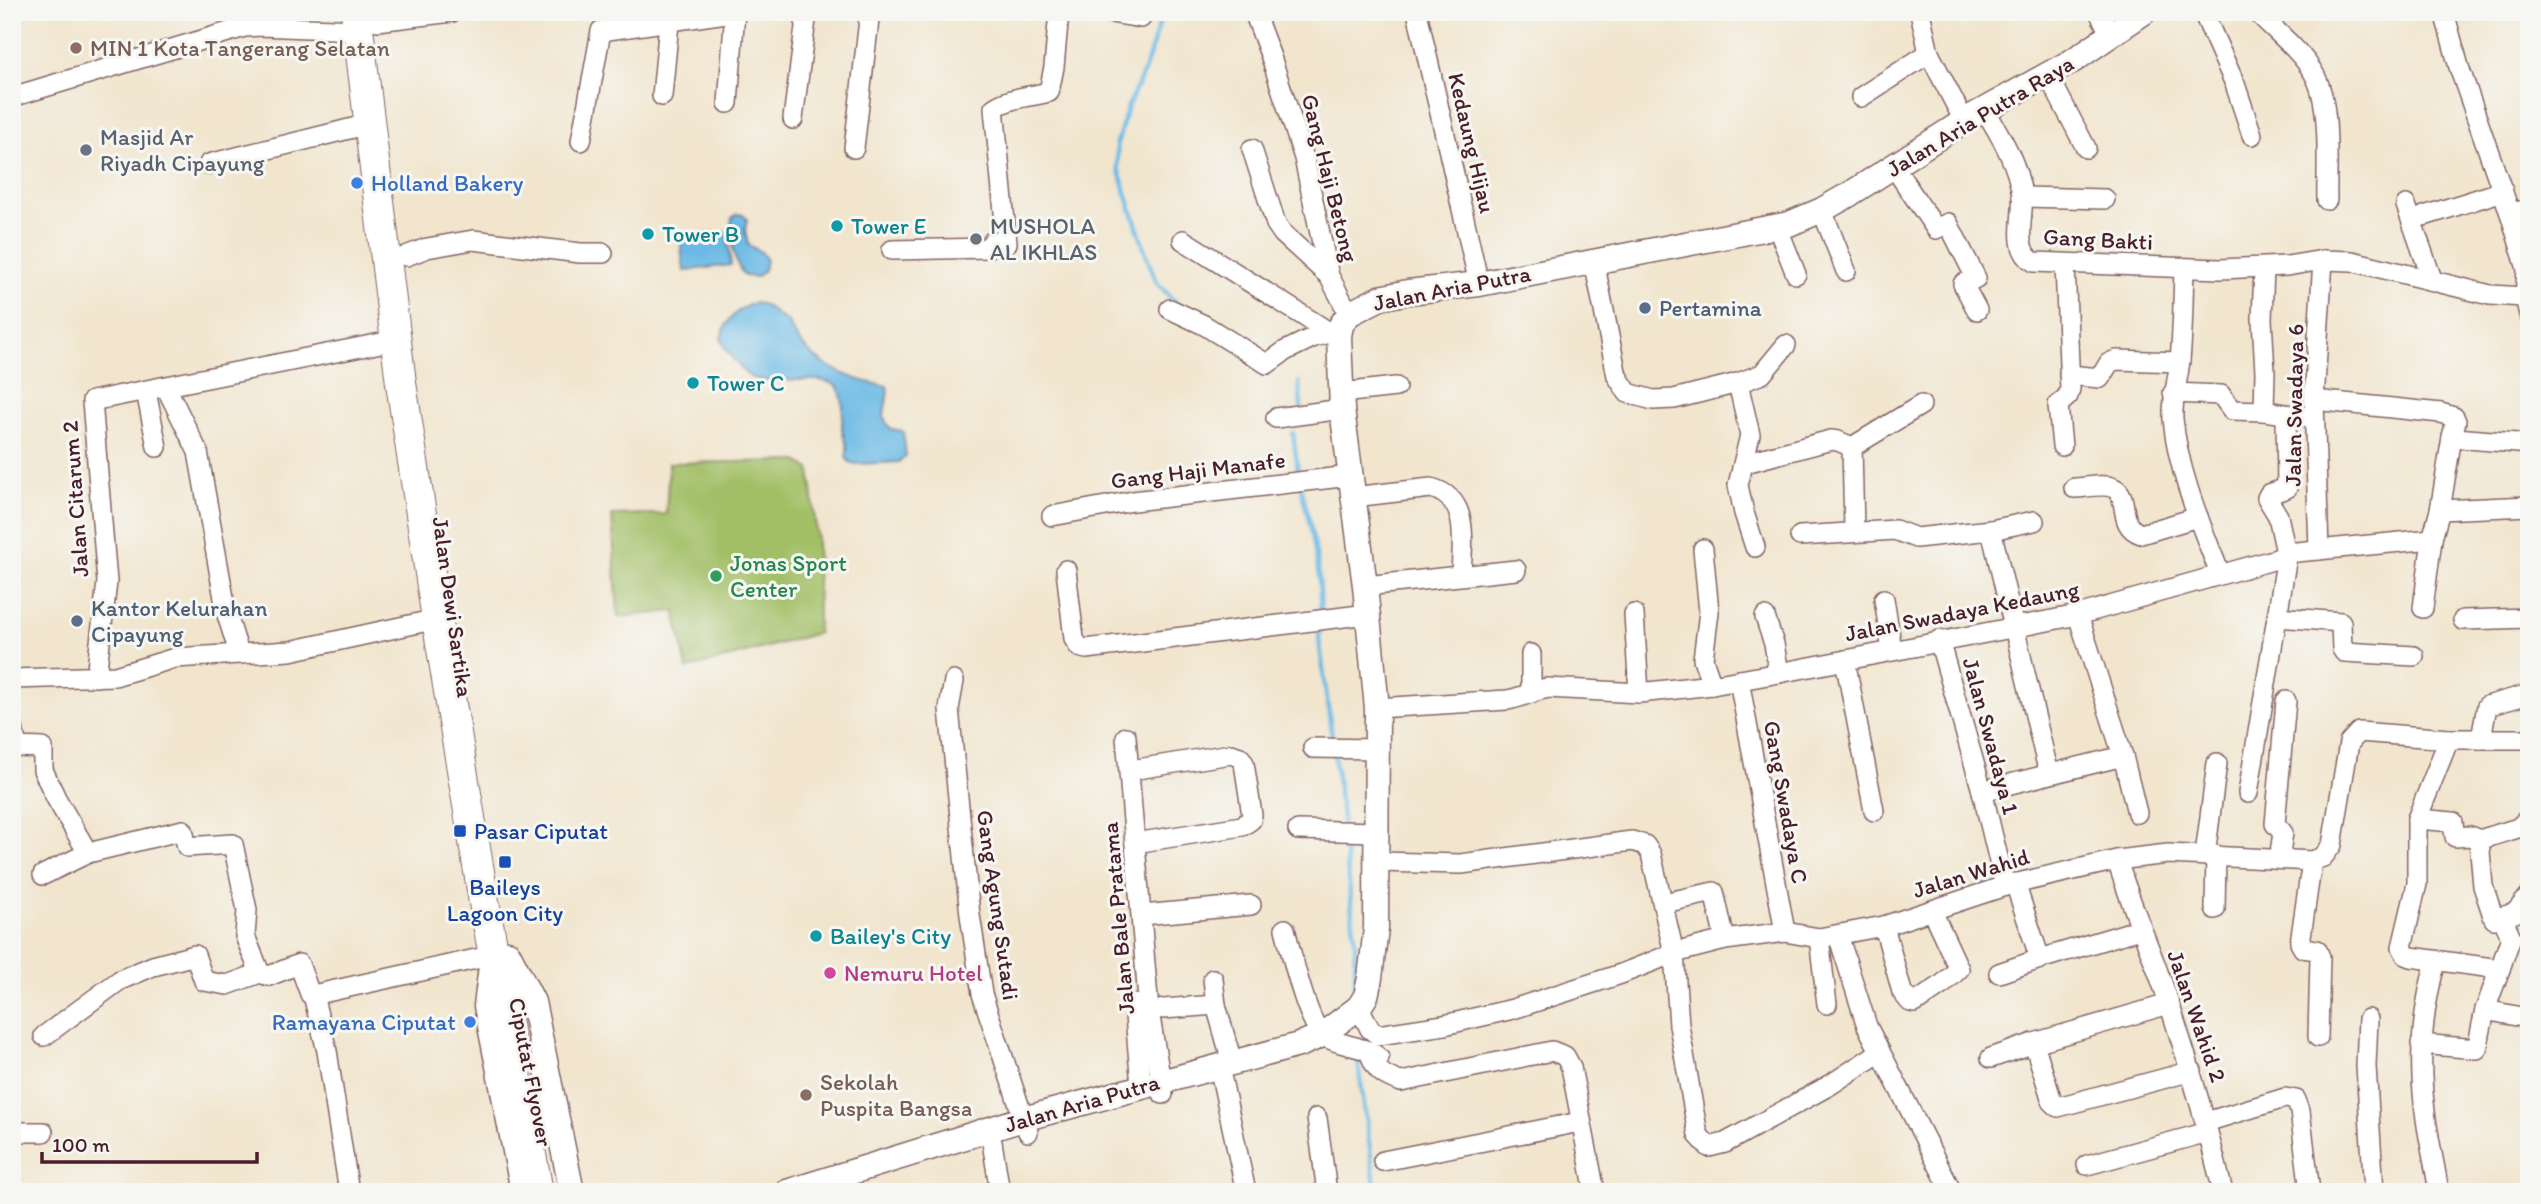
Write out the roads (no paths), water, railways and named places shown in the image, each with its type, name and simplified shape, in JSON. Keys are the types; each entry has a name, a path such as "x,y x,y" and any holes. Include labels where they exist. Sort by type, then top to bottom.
{"highway":[{"name":"Jalan Dewi Sartika","path":"367,27 369,124 396,340 411,382 467,704 499,956"},
{"name":"Jalan Dewi Sartika","path":"367,27 406,256 411,382 438,619 499,956"},
{"name":"Ciputat Flyover","path":"499,956 554,1192"},
{"name":"Ciputat Flyover","path":"507,992 538,1192"}],"main road":[{"name":"Jalan Aria Putra Raya","path":"1802,218 1894,167 1974,116 2048,75 2144,12"},
{"name":"Jalan Aria Putra","path":"1339,325 1380,298 1479,284 1802,218"},
{"path":"1339,325 1341,401 1368,614 1378,749 1376,928 1366,996 1355,1011"},
{"name":"Jalan Dewi Sartika","path":"523,1192 486,1006 489,970 499,956 533,1002 572,1192"},
{"name":"Jalan Aria Putra","path":"787,1192 1224,1069 1271,1067 1285,1061 1355,1011"},
{"name":"Jalan Aria Putra","path":"824,1192 992,1142 1026,1125"}],"street":[{"path":"12,97 238,29 260,26 367,27 453,12"},
{"path":"580,141 601,32 734,12 728,103"},
{"path":"793,119 807,12"},
{"path":"854,148 869,20 866,12"},
{"path":"892,250 988,248 992,243 1007,243 994,108 1006,99 1026,98 1049,92 1059,12"},
{"path":"1071,12 1077,12"},
{"path":"1105,12 1141,19"},
{"name":"Gang Haji Betong","path":"1254,12 1304,158 1339,325"},
{"name":"Kedaung Hijau","path":"1417,12 1479,284"},
{"name":"Gang Bakti","path":"1920,12 1929,53 1974,116 2011,153 2022,197 2021,238 2025,253 2034,262 2264,268 2323,260 2352,261 2527,306"},
{"path":"2099,12 2111,35"},
{"path":"2203,12 2235,84 2252,135"},
{"path":"2257,12 2307,63 2320,87 2325,116 2327,200"},
{"path":"2444,12 2470,102 2503,191 2519,211 2527,269 2527,306"},
{"path":"662,96 669,23"},
{"path":"1861,97 1929,53"},
{"path":"2048,75 2086,148"},
{"path":"209,164 369,124"},
{"path":"1252,149 1276,224 1283,234 1329,276"},
{"path":"1894,167 1936,229 1948,223 1976,278 1964,284 1977,310"},
{"path":"2424,216 2503,191"},
{"path":"2022,197 2105,199"},
{"path":"2406,205 2433,282"},
{"path":"1802,218 1846,271"},
{"path":"1796,274 1802,218"},
{"path":"406,256 427,248 473,240 580,253 603,253"},
{"path":"1182,240 1339,325"},
{"name":"Jalan Swadaya 6","path":"2319,550 2314,409 2323,260"},
{"path":"1594,261 1618,376 1628,393 1653,400 1674,399 1738,383 1762,374 1786,345"},
{"path":"2062,446 2058,405 2068,397 2069,375 2065,264"},
{"path":"2184,268 2180,362 2173,393 2173,420 2179,453 2198,517 2220,575"},
{"path":"2264,268 2264,411"},
{"path":"1170,309 1204,325 1267,364 1285,351 1339,325"},
{"path":"157,447 146,391 396,340"},
{"path":"2069,375 2100,378 2109,363 2116,359 2180,362"},
{"path":"1738,383 1750,435 1738,485 1755,547"},
{"path":"166,387 198,452 228,615 239,653"},
{"path":"1276,418 1396,387"},
{"name":"Jalan Citarum 2","path":"96,677 107,582 92,401 146,391"},
{"path":"2173,393 2221,395 2232,410 2286,415 2314,409 2441,413 2454,417 2461,439 2432,539 2423,608"},
{"path":"1852,447 1921,405"},
{"path":"2248,793 2287,555 2278,516 2267,498 2269,494 2287,488 2286,415"},
{"path":"2461,439 2529,444"},
{"path":"1745,463 1831,440 1852,447"},
{"path":"1852,447 1854,530"},
{"name":"Gang Haji Manafe","path":"1052,516 1133,501 1352,487 1431,488 1442,491 1455,501 1461,516 1461,575"},
{"path":"2074,488 2115,488 2119,492 2127,525 2134,532 2141,534 2198,517"},
{"path":"2441,510 2529,506"},
{"path":"1800,536 1854,530 1895,530 1916,538 1991,530 2034,521"},
{"path":"1991,530 2049,774"},
{"name":"Jalan Swadaya Kedaung","path":"1377,708 1507,700 1548,688 1639,693 1712,685 2078,615 2287,555 2432,539"},
{"path":"1703,550 1709,612 1703,659 1712,685"},
{"path":"1066,570 1074,639 1079,648 1368,614"},
{"path":"1365,586 1516,570"},
{"path":"1884,598 1892,650"},
{"path":"1634,614 1639,693"},
{"path":"2078,615 2123,757 2137,813"},
{"path":"1765,617 1774,644 1779,673"},
{"path":"2277,617 2341,621 2344,652 2414,656"},
{"path":"2463,620 2529,618"},
{"path":"12,679 116,676 175,658 290,651 438,619"},
{"name":"Jalan Swadaya 1","path":"1940,640 2010,884 2040,959"},
{"path":"1531,654 1531,693"},
{"path":"1845,660 1874,811"},
{"name":"Gang Swadaya C","path":"1739,680 1785,932"},
{"name":"Gang Agung Sutadi","path":"954,681 950,709 970,915 982,995 1026,1125"},
{"path":"2481,739 2487,706 2529,694"},
{"path":"2279,859 2283,833 2275,824 2286,701"},
{"path":"12,723 17,747 43,748 43,770 88,853"},
{"path":"2318,1037 2320,957 2317,950 2303,948 2300,943 2312,861 2323,857 2332,845 2349,743 2353,736 2359,732 2449,739 2529,739"},
{"name":"Jalan Bale Pratama","path":"1126,737 1155,1087"},
{"path":"2449,739 2417,819 2417,884 2402,947 2407,957 2500,969"},
{"path":"1313,748 1378,749"},
{"path":"1130,770 1231,754 1240,757 1244,763 1252,815 1251,820 1242,827 1135,843"},
{"path":"1982,791 2123,757"},
{"path":"2215,909 2210,855 2217,763"},
{"path":"2417,819 2453,822 2455,836 2470,836 2479,840 2518,828 2529,818"},
{"path":"43,875 88,853 183,830 187,847 233,844 247,910 245,936 260,973"},
{"path":"1298,830 1378,832"},
{"path":"2479,840 2483,886 2494,919 2515,913 2529,895"},
{"path":"1378,862 1461,864 1639,842 1648,848 1664,903 1674,953 1679,1025 1698,1135 1709,1147 1725,1143 1830,1085 1880,1052"},
{"name":"Jalan Wahid","path":"1355,1011 1378,1035 1444,1025 1514,1009 1621,974 1674,953 1725,940 1785,932 1829,937 1884,926 2010,884 2117,860 2168,854 2312,861"},
{"name":"Jalan Wahid 2","path":"2117,860 2192,1070 2222,1192"},
{"path":"1664,903 1714,892 1725,940"},
{"path":"1142,915 1251,905"},
{"path":"1884,926 1902,992 1905,998 1915,1003 1959,969 1932,911"},
{"path":"2421,1044 2477,1049 2485,1010 2511,937 2502,917"},
{"path":"1285,929 1309,1013 1311,1040 1369,1051 1380,1059 1394,1080 1401,1082 1552,1051 1560,1053 1569,1061 1595,1192"},
{"path":"1999,973 2140,929"},
{"path":"1827,1004 1829,937"},
{"path":"1829,937 1880,1052 1952,1192"},
{"path":"44,1036 120,981 153,966 195,955 204,981 227,985 260,973 269,976 299,964 310,994 313,995 327,1051 349,1192"},
{"path":"313,995 499,956"},
{"path":"2436,961 2426,997 2421,1044 2425,1114 2439,1192"},
{"path":"1213,979 1224,1069 1246,1192"},
{"path":"1134,1004 1155,1087"},
{"path":"1992,1058 2169,1004"},
{"path":"1163,1009 1216,1005"},
{"path":"2485,1010 2528,1018"},
{"path":"2368,1019 2367,1066 2374,1192"},
{"path":"2034,1043 2056,1107 2192,1070"},
{"path":"2087,1165 2207,1127 2285,1098 2296,1100 2300,1111 2310,1192"},
{"path":"1317,1118 1327,1192"},
{"path":"1383,1161 1580,1122"},
{"path":"12,1128 17,1132 43,1132"},
{"path":"992,1142 1000,1192"}],"water":[{"path":"737,214 747,219 745,230 748,245 761,252 766,259 764,270 756,277 745,276 735,257 731,225 732,218"},
{"path":"727,232 731,265 684,271 680,237"},
{"path":"755,303 787,321 804,347 828,366 857,379 887,386 885,419 891,429 903,431 906,456 899,462 849,462 842,428 843,403 838,387 819,380 761,380 744,372 726,350 721,338 734,316"}],"waterway":[{"path":"1163,12 1117,143 1118,168 1157,283 1177,304"},
{"path":"1299,382 1301,407"},
{"path":"1293,433 1298,472"},
{"path":"1301,487 1318,565 1320,613"},
{"path":"1320,627 1319,639 1332,737"},
{"path":"1334,754 1343,825"},
{"path":"1344,838 1355,941 1355,994"},
{"path":"1357,1055 1376,1192"}],"place":[{"name":"MIN 1 Kota Tangerang Selatan","path":"76,48"},
{"name":"Masjid Ar Riyadh Cipayung","path":"86,150"},
{"name":"Holland Bakery","path":"357,183"},
{"name":"Tower E","path":"837,226"},
{"name":"Tower B","path":"648,234"},
{"name":"MUSHOLA AL IKHLAS","path":"976,239"},
{"name":"Pertamina","path":"1645,308"},
{"name":"Tower C","path":"693,383"},
{"name":"Jonas Sport Center","path":"716,576"},
{"name":"Kantor Kelurahan Cipayung","path":"77,621"},
{"name":"Pasar Ciputat","path":"460,831"},
{"name":"Baileys Lagoon City","path":"505,862"},
{"name":"Bailey's City","path":"816,936"},
{"name":"Nemuru Hotel","path":"830,973"},
{"name":"Ramayana Ciputat","path":"470,1022"},
{"name":"Sekolah Puspita Bangsa","path":"806,1095"}]}
